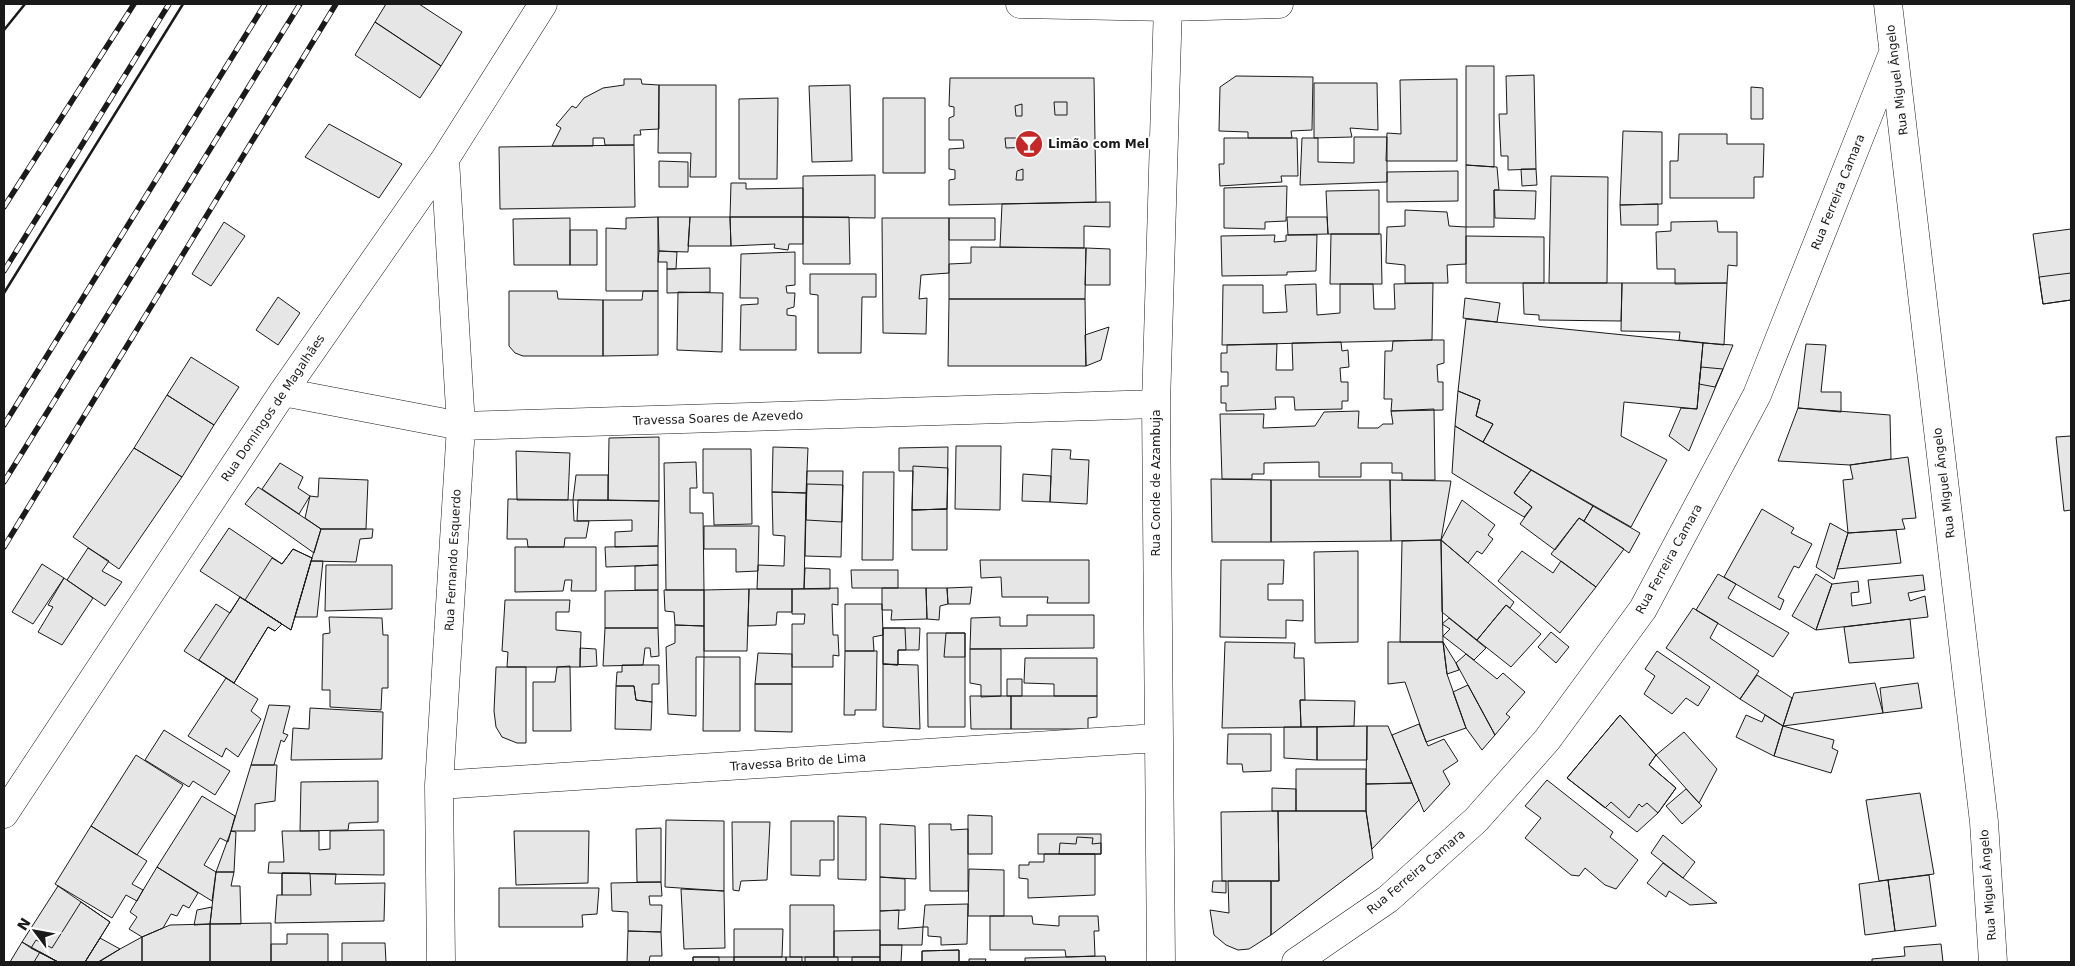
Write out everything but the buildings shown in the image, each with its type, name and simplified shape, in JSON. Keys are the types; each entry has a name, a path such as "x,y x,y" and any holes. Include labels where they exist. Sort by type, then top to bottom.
{"street":[{"name":"Rua Domingos de Magalhães","path":"4,814 282,392 445,159 543,4"},
{"path":"1020,4 1168,6 1279,4"},
{"name":"Rua Miguel Ângelo","path":"1888,4 1984,822 1993,962"},
{"name":"Rua Conde de Azambuja","path":"1161,962 1157,738 1156,404 1168,6"},
{"name":"Rua Ferreira Camara","path":"1296,962 1388,899 1476,820 1547,740 1643,609 1757,395 1893,52"},
{"name":"Rua Fernando Esquerdo","path":"441,962 440,785 461,426 445,159"},
{"name":"Travessa Soares de Azevedo","path":"282,392 461,426 1156,404"},
{"name":"Travessa Brito de Lima","path":"440,785 1157,738"}],"railway":[{"path":"4,207 134,4"},
{"path":"4,271 169,4"},
{"path":"4,425 265,4"},
{"path":"4,482 300,4"},
{"path":"4,547 336,4"}],"wall":[{"path":"4,30 25,4"},
{"path":"4,293 183,4"}],"place":[{"name":"Limão com Mel","path":"1029,144"}]}
